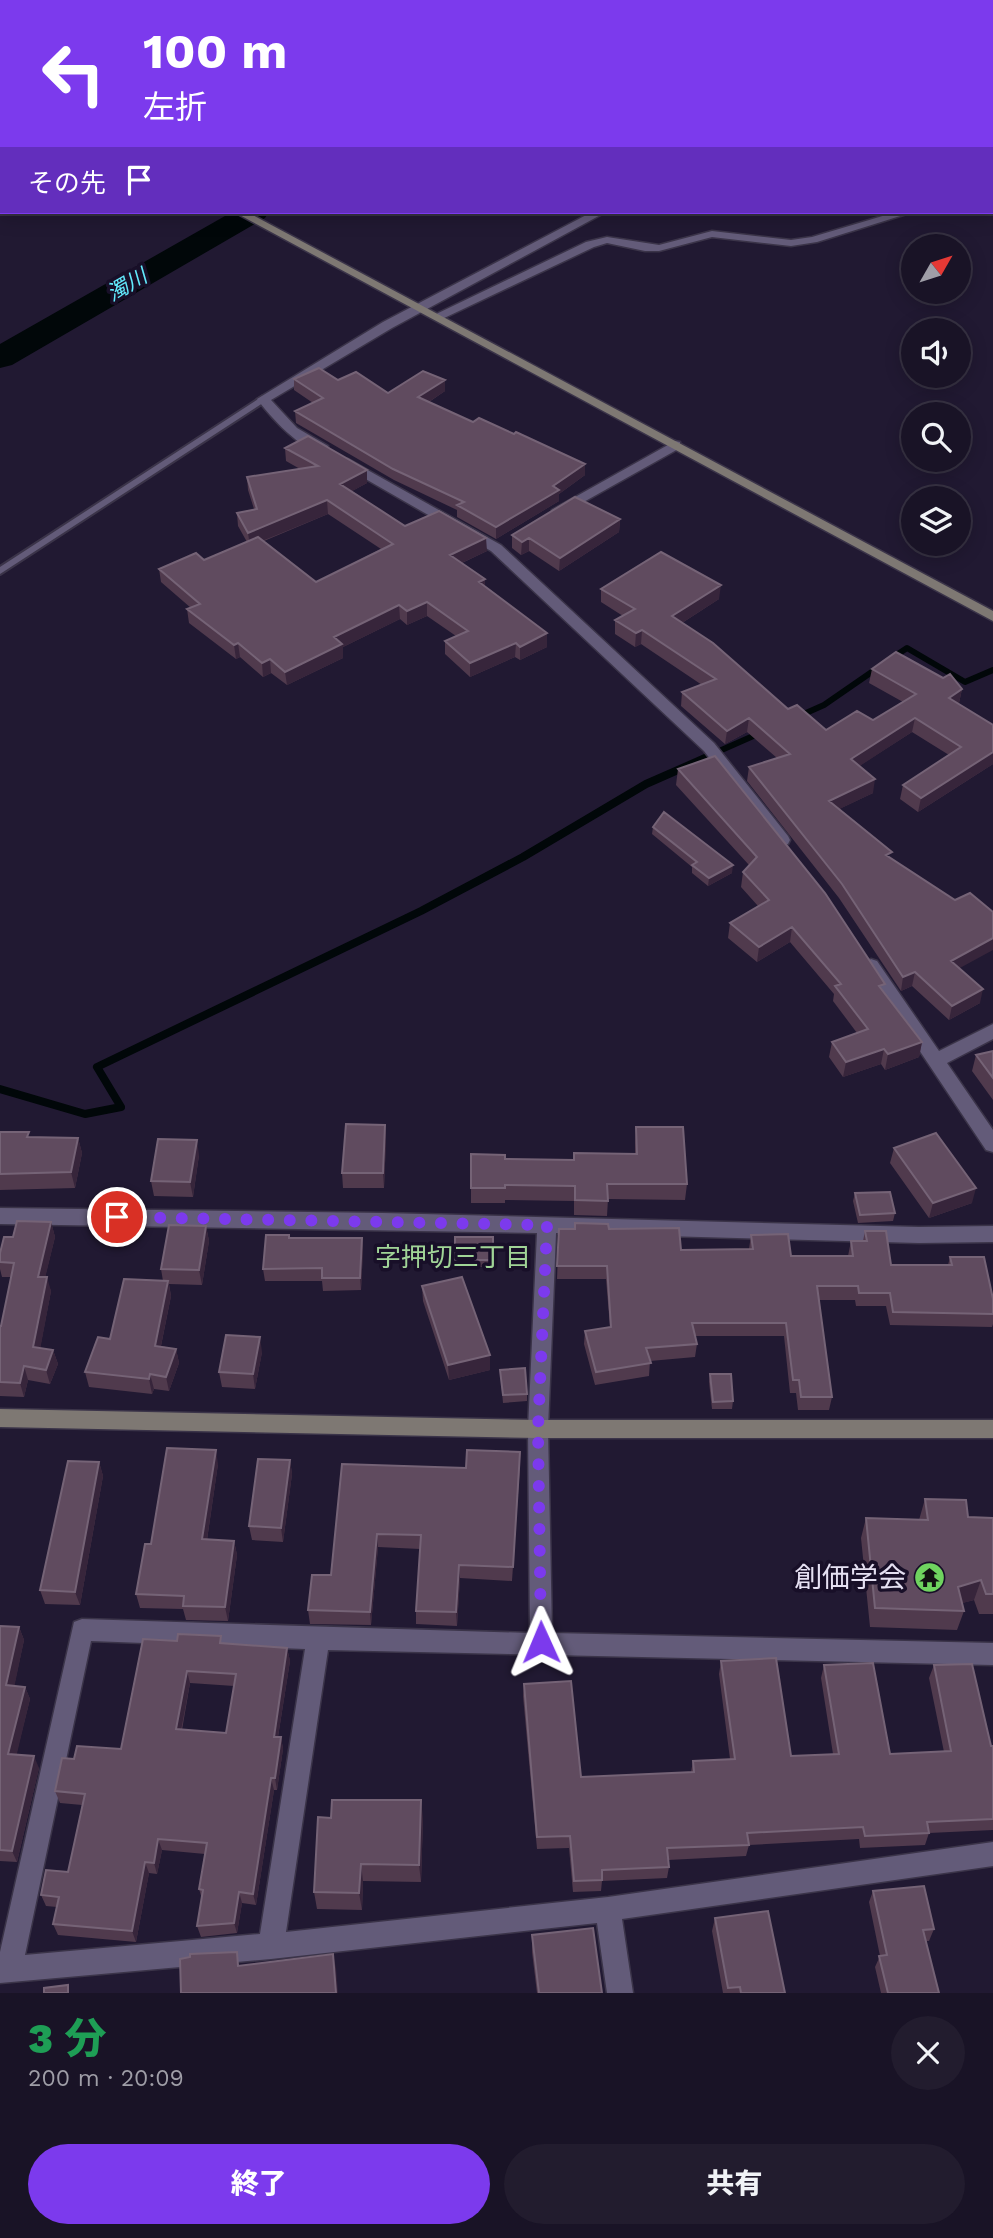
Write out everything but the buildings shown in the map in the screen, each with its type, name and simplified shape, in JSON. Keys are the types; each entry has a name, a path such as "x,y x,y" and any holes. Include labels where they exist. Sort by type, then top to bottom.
{"street":[{"path":"243,214 993,617"},
{"path":"596,214 410,305 263,398 292,431 502,544 709,747 793,854"},
{"path":"436,317 590,244 607,240 624,241 645,248 659,248 712,234 791,243 813,240 900,214"},
{"path":"543,519 675,445"},
{"path":"860,948 934,1061 990,1136"},
{"path":"934,1061 993,1031"},
{"path":"0,1216 547,1225 919,1235 993,1234"},
{"path":"541,1642 538,1429 547,1225"},
{"path":"0,1418 538,1429 993,1429"},
{"path":"993,1654 318,1639 82,1630 5,1969 271,1946 608,1909 993,1854"},
{"path":"271,1946 318,1639"},
{"path":"608,1909 620,1993"}],"lane":[{"path":"0,571 263,398"}],"waterway":[{"name":"濁川","path":"0,358 251,214"},
{"path":"892,658 907,648 965,682 993,670"},
{"path":"797,717 824,705 879,667"},
{"path":"708,756 760,733"},
{"path":"0,1089 85,1114 121,1107 97,1067 421,911 523,857 646,784 712,755"}],"place":[{"name":"創価学会","path":"929,1577"}],"district":[{"name":"字押切三丁目","path":"453,1257"}],"route":[{"path":"117,1217 547,1225 538,1429 541,1642"}]}
